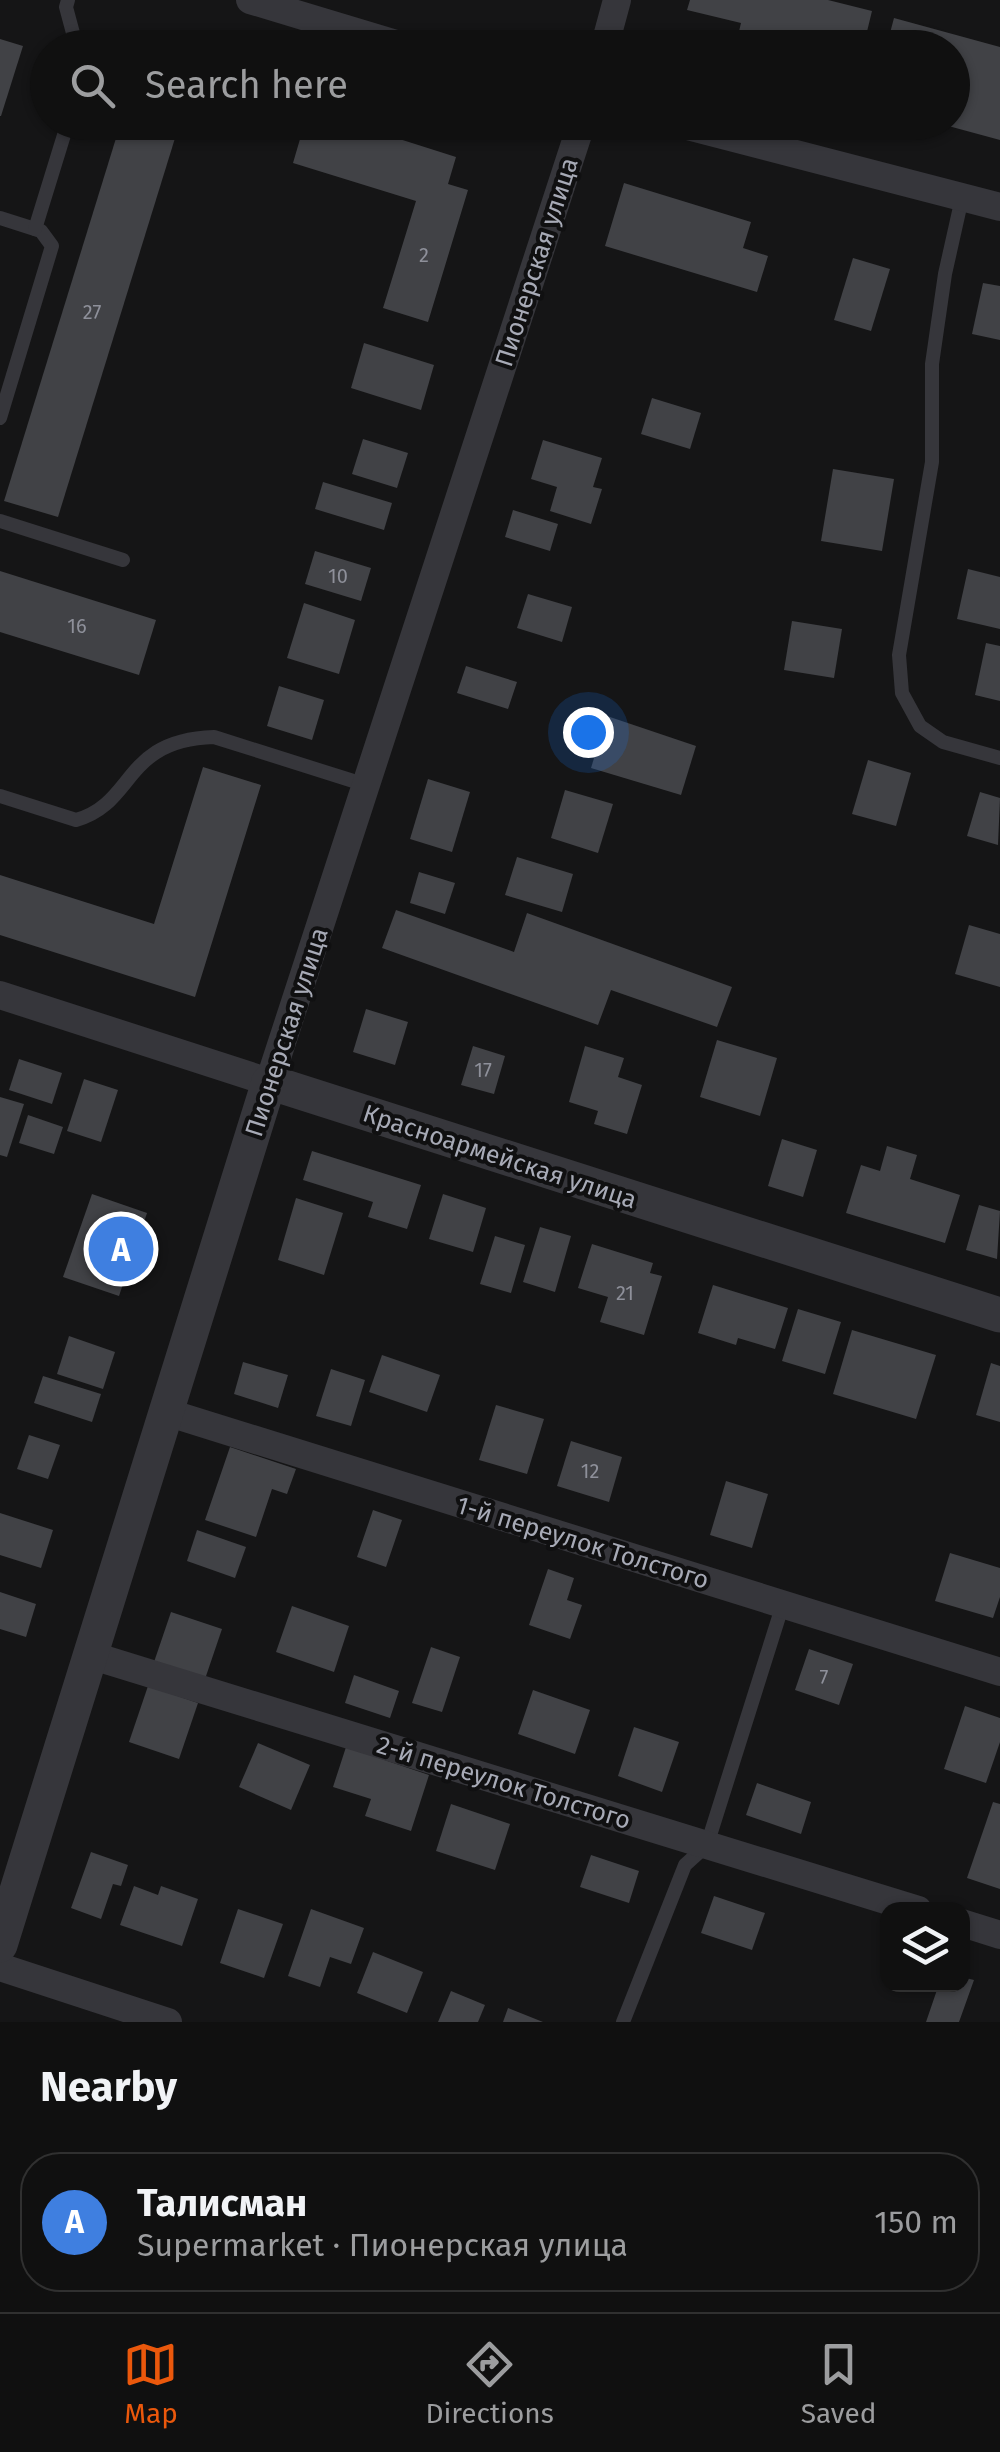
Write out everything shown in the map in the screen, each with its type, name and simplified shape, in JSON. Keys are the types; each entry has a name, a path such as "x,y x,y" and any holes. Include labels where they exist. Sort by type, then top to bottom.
{"street":[{"path":"250,0 349,30"},
{"path":"609,30 617,0"},
{"name":"Пионерская улица","path":"0,1946 269,1082 576,140"},
{"path":"741,140 1000,208"},
{"name":"Красноармейская улица","path":"0,995 1000,1315"},
{"name":"1-й переулок Толстого","path":"166,1412 1000,1672"},
{"name":"2-й переулок Толстого","path":"90,1655 892,1902"},
{"path":"970,1926 1000,1935"},
{"path":"0,1966 168,2022"}],"lane":[{"path":"68,0 66,8 72,30"},
{"path":"35,229 62,140"},
{"path":"962,198 945,274 935,346 932,462 898,655 902,693 920,726 942,742 1000,758"},
{"path":"0,218 35,229 46,235 52,246 0,418"},
{"path":"0,521 123,560"},
{"path":"0,796 76,820 88,817 153,752 190,738 214,738 366,785"},
{"path":"623,2022 685,1865 707,1844 783,1604"}],"building":[{"path":"690,0 828,0 872,11 867,30 739,30 741,23 687,10"},
{"path":"894,18 938,30 891,30"},
{"path":"0,39 23,46 1,116 0,116"},
{"path":"970,39 1000,47 1000,140 970,132"},
{"path":"115,140 174,140 58,517 4,501"},
{"path":"300,140 403,140 456,157 448,184 468,190 428,322 383,308 416,201 293,163"},
{"path":"624,183 751,222 743,248 768,256 757,292 605,246"},
{"path":"853,258 890,269 871,331 834,320"},
{"path":"983,283 1000,286 1000,340 972,334"},
{"path":"364,343 434,365 421,410 351,388"},
{"path":"652,398 701,413 690,449 641,434"},
{"path":"363,439 408,453 397,488 352,474"},
{"path":"543,440 602,458 593,487 602,489 591,524 550,511 557,487 531,479"},
{"path":"833,469 894,479 882,551 821,541"},
{"path":"323,482 392,503 384,530 315,509"},
{"path":"513,510 558,524 550,551 505,537"},
{"path":"315,551 371,568 361,601 305,584"},
{"path":"968,569 1000,577 1000,629 957,619"},
{"path":"0,571 156,620 139,675 0,632"},
{"path":"528,594 572,607 562,642 517,628"},
{"path":"304,603 355,620 339,674 287,658"},
{"path":"792,621 842,629 834,678 784,670"},
{"path":"986,643 1000,646 1000,701 975,695"},
{"path":"466,666 517,682 508,709 457,693"},
{"path":"279,686 324,700 312,740 267,726"},
{"path":"607,716 696,746 681,795 591,768"},
{"path":"868,760 911,773 896,826 852,814"},
{"path":"203,767 261,785 195,997 0,935 0,875 154,924"},
{"path":"428,779 470,792 452,852 410,839"},
{"path":"565,790 613,804 598,853 551,838"},
{"path":"980,792 1000,798 998,845 967,836"},
{"path":"517,857 573,874 562,912 505,895"},
{"path":"419,872 455,883 445,914 410,903"},
{"path":"396,910 514,952 527,913 732,987 717,1027 611,990 598,1025 382,948"},
{"path":"969,925 1000,934 1000,987 955,974"},
{"path":"366,1009 408,1022 395,1065 353,1052"},
{"path":"717,1040 777,1058 760,1116 700,1097"},
{"path":"473,1046 505,1056 494,1094 461,1085"},
{"path":"585,1046 624,1058 618,1077 642,1085 627,1134 594,1124 598,1111 569,1102"},
{"path":"19,1059 62,1073 52,1104 9,1090"},
{"path":"84,1079 118,1090 101,1142 67,1131"},
{"path":"0,1097 24,1104 7,1157 0,1155"},
{"path":"28,1115 63,1127 54,1154 19,1143"},
{"path":"782,1139 817,1150 803,1197 768,1186"},
{"path":"887,1146 917,1155 910,1179 960,1195 945,1243 846,1213 861,1165 880,1171"},
{"path":"312,1151 421,1185 407,1229 368,1217 373,1202 303,1180"},
{"path":"92,1194 147,1213 119,1296 63,1277"},
{"path":"443,1194 486,1208 473,1252 429,1239"},
{"path":"296,1198 343,1213 324,1275 278,1260"},
{"path":"979,1205 1000,1211 997,1259 966,1250"},
{"path":"540,1227 571,1236 555,1292 523,1282"},
{"path":"495,1236 525,1245 511,1293 480,1284"},
{"path":"592,1244 653,1263 650,1273 662,1276 644,1335 600,1322 608,1297 578,1288"},
{"path":"713,1285 788,1308 775,1349 738,1338 736,1345 698,1333"},
{"path":"798,1309 841,1322 825,1374 782,1361"},
{"path":"852,1330 936,1355 916,1419 833,1394"},
{"path":"69,1336 115,1352 103,1389 57,1374"},
{"path":"382,1355 440,1375 427,1412 369,1392"},
{"path":"243,1362 288,1375 278,1408 234,1394"},
{"path":"991,1363 1000,1366 1000,1422 976,1415"},
{"path":"331,1369 365,1380 351,1426 316,1416"},
{"path":"43,1376 101,1394 92,1422 34,1403"},
{"path":"496,1405 544,1419 527,1474 479,1460"},
{"path":"29,1435 60,1445 48,1479 17,1469"},
{"path":"571,1441 622,1457 609,1502 557,1486"},
{"path":"230,1447 296,1469 287,1494 272,1489 256,1537 205,1520"},
{"path":"726,1481 768,1494 752,1548 710,1535"},
{"path":"373,1510 402,1520 386,1567 357,1557"},
{"path":"0,1513 53,1530 41,1568 0,1555"},
{"path":"197,1530 246,1547 235,1578 187,1561"},
{"path":"950,1553 1000,1568 1000,1597 993,1618 935,1601"},
{"path":"548,1569 574,1578 567,1600 582,1605 570,1639 529,1625"},
{"path":"0,1592 36,1604 26,1637 0,1629"},
{"path":"292,1606 349,1626 334,1672 276,1652"},
{"path":"171,1612 222,1629 204,1682 153,1665"},
{"path":"431,1647 460,1657 442,1712 412,1703"},
{"path":"809,1649 853,1664 839,1705 795,1690"},
{"path":"354,1675 399,1691 390,1718 345,1703"},
{"path":"148,1686 198,1703 179,1759 129,1742"},
{"path":"533,1690 590,1710 575,1754 518,1734"},
{"path":"965,1706 1000,1718 1000,1742 986,1783 944,1769"},
{"path":"634,1727 679,1742 662,1792 618,1776"},
{"path":"258,1743 310,1765 291,1810 239,1787"},
{"path":"346,1747 429,1775 411,1831 365,1816 371,1799 333,1787"},
{"path":"757,1783 811,1802 801,1834 746,1815"},
{"path":"993,1802 1000,1804 1000,1889 967,1878"},
{"path":"451,1804 510,1824 495,1870 436,1851"},
{"path":"91,1852 128,1865 121,1886 113,1884 101,1919 71,1908"},
{"path":"591,1855 639,1871 629,1903 580,1887"},
{"path":"134,1886 158,1895 161,1886 198,1899 182,1946 120,1925"},
{"path":"714,1896 765,1913 752,1950 701,1933"},
{"path":"238,1909 283,1924 264,1978 220,1963"},
{"path":"311,1909 364,1928 351,1964 330,1957 320,1987 288,1976"},
{"path":"373,1952 423,1972 407,2013 357,1993"},
{"path":"451,1991 485,2005 478,2022 438,2022"},
{"path":"936,1992 970,1992 959,2022 926,2022"},
{"path":"508,2008 543,2022 503,2022"}],"place":[{"name":"Талисман","path":"121,1249"}]}
